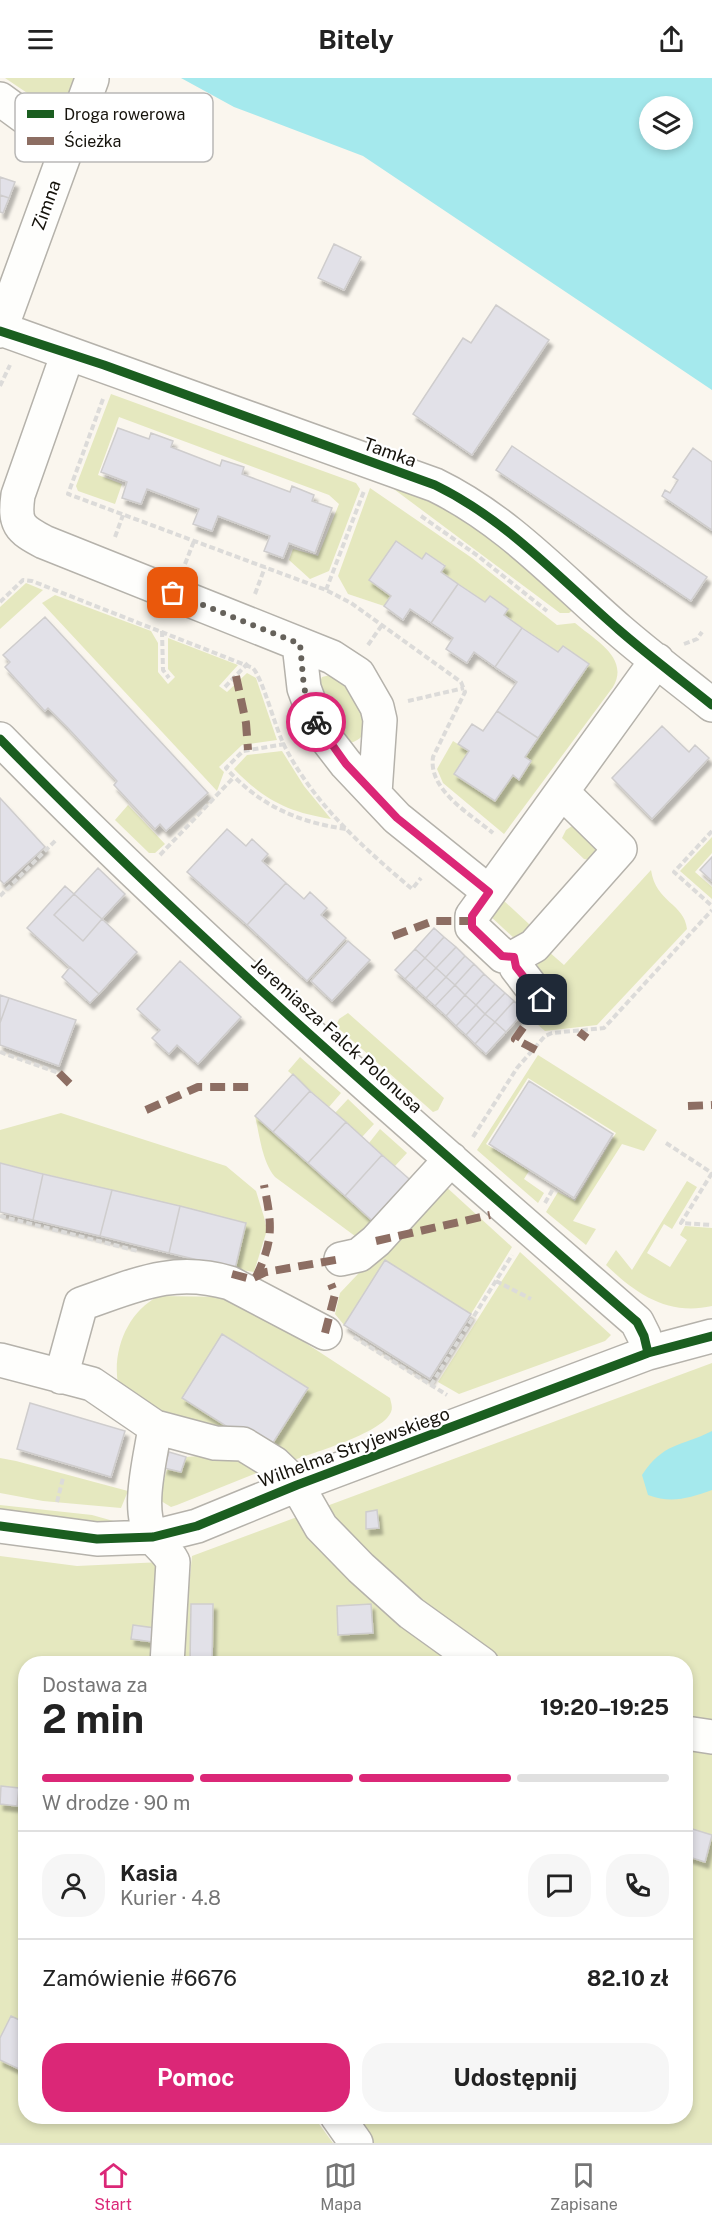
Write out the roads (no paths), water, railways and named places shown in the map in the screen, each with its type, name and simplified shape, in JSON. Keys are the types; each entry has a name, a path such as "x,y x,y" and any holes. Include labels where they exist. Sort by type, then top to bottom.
{"street":[{"path":"0,99 15,110"},
{"name":"Zimna","path":"0,330 62,162"},
{"name":"Tamka","path":"0,330 435,485 464,500 545,561 620,630 712,705"},
{"path":"68,353 18,495 15,515 23,531 44,542 332,657 358,674 377,707 380,720 375,793"},
{"path":"300,644 304,688 319,729 346,764 397,818 489,892"},
{"path":"562,792 620,849 534,946 514,957 502,956 472,927 472,916 657,660"},
{"name":"Jeremiasza Falck Polonusa","path":"0,739 139,876 314,1039 461,1150 637,1322 645,1336 648,1353"},
{"path":"514,957 516,967 542,1000"},
{"path":"341,1259 359,1255 376,1241 461,1150"},
{"path":"61,1377 81,1304 137,1282 177,1276 214,1278 230,1283 338,1335"},
{"name":"Wilhelma Stryjewskiego","path":"0,1526 97,1539 153,1537 196,1526 297,1485 648,1353 712,1336"},
{"path":"0,1360 92,1384 155,1427 215,1443 243,1444 274,1463 297,1485 321,1527 361,1568 411,1613 471,1656"},
{"path":"155,1427 143,1513 153,1537 168,1551 173,1562 167,1656"},
{"path":"693,1734 712,1737"},
{"path":"343,2124 356,2143"}],"water":[{"path":"181,78 712,78 712,390 363,156 234,107 213,96 213,93 208,93"},
{"path":"712,1431 712,1490 673,1499 648,1495 642,1475 658,1456 673,1447"}]}
